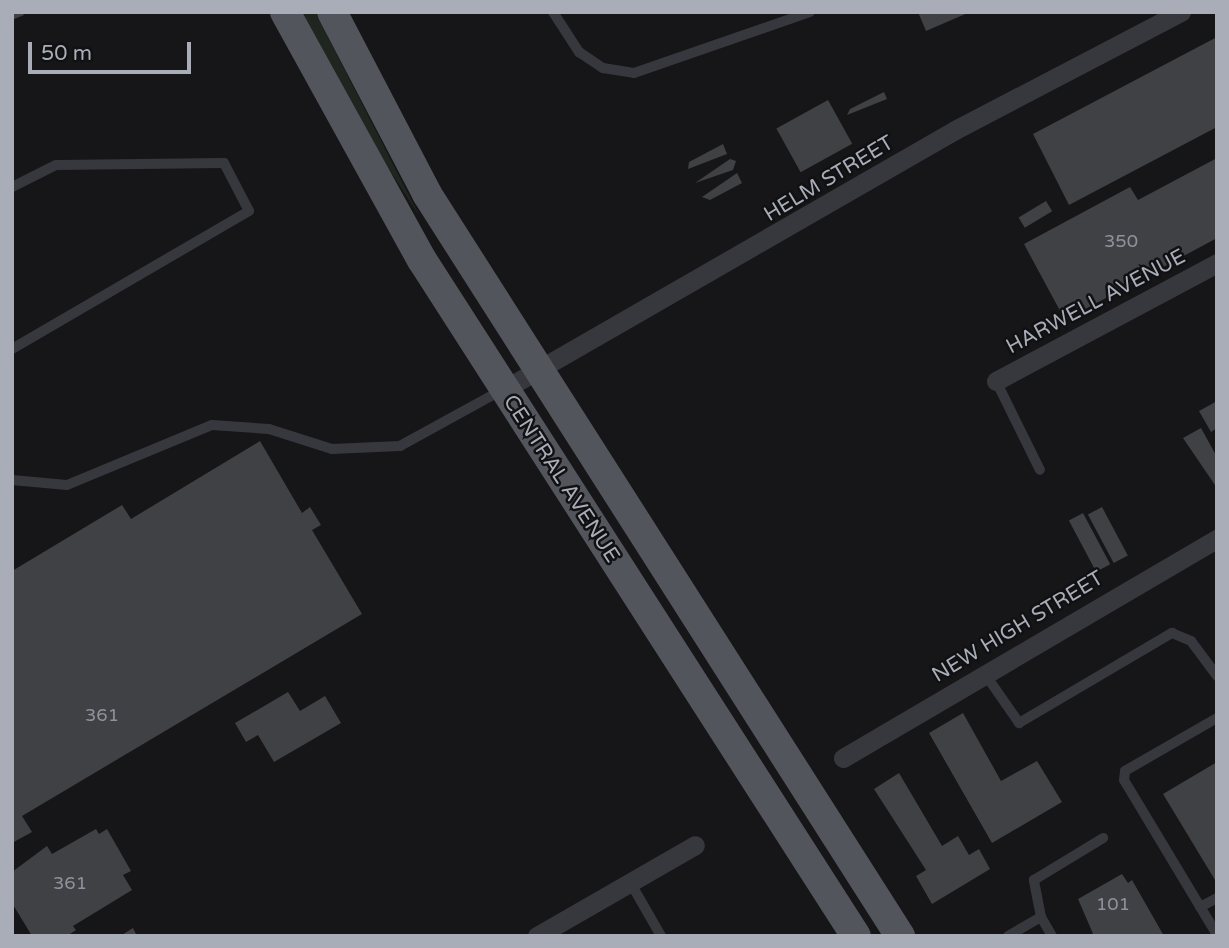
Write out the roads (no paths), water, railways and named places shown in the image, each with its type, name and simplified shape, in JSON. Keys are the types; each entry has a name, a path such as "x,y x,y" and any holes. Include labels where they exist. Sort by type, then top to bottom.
{"main road":[{"name":"CENTRAL AVENUE","path":"285,12 345,132 503,390 856,936"},
{"name":"CENTRAL AVENUE","path":"332,12 427,194 536,369 900,936"}],"street":[{"name":"HELM STREET","path":"503,390 536,369 830,207 955,130 1181,12"},
{"name":"HARWELL AVENUE","path":"996,381 1217,263"},
{"name":"NEW HIGH STREET","path":"843,758 1217,539"},
{"path":"547,933 695,845"}],"lane":[{"path":"553,12 579,52 603,68 634,73 810,12"},
{"path":"12,187 56,165 224,163 249,211 12,349"},
{"path":"996,381 1040,470"},
{"path":"12,480 67,485 212,425 269,429 332,449 400,446 503,390"},
{"path":"984,674 1019,723 1172,633 1191,641 1217,676"},
{"path":"1217,718 1125,771 1124,780 1217,935"},
{"path":"1052,936 1041,918 1034,880 1103,838"},
{"path":"630,882 661,936"},
{"path":"1200,907 1217,898"},
{"path":"1008,936 1041,918"}]}
